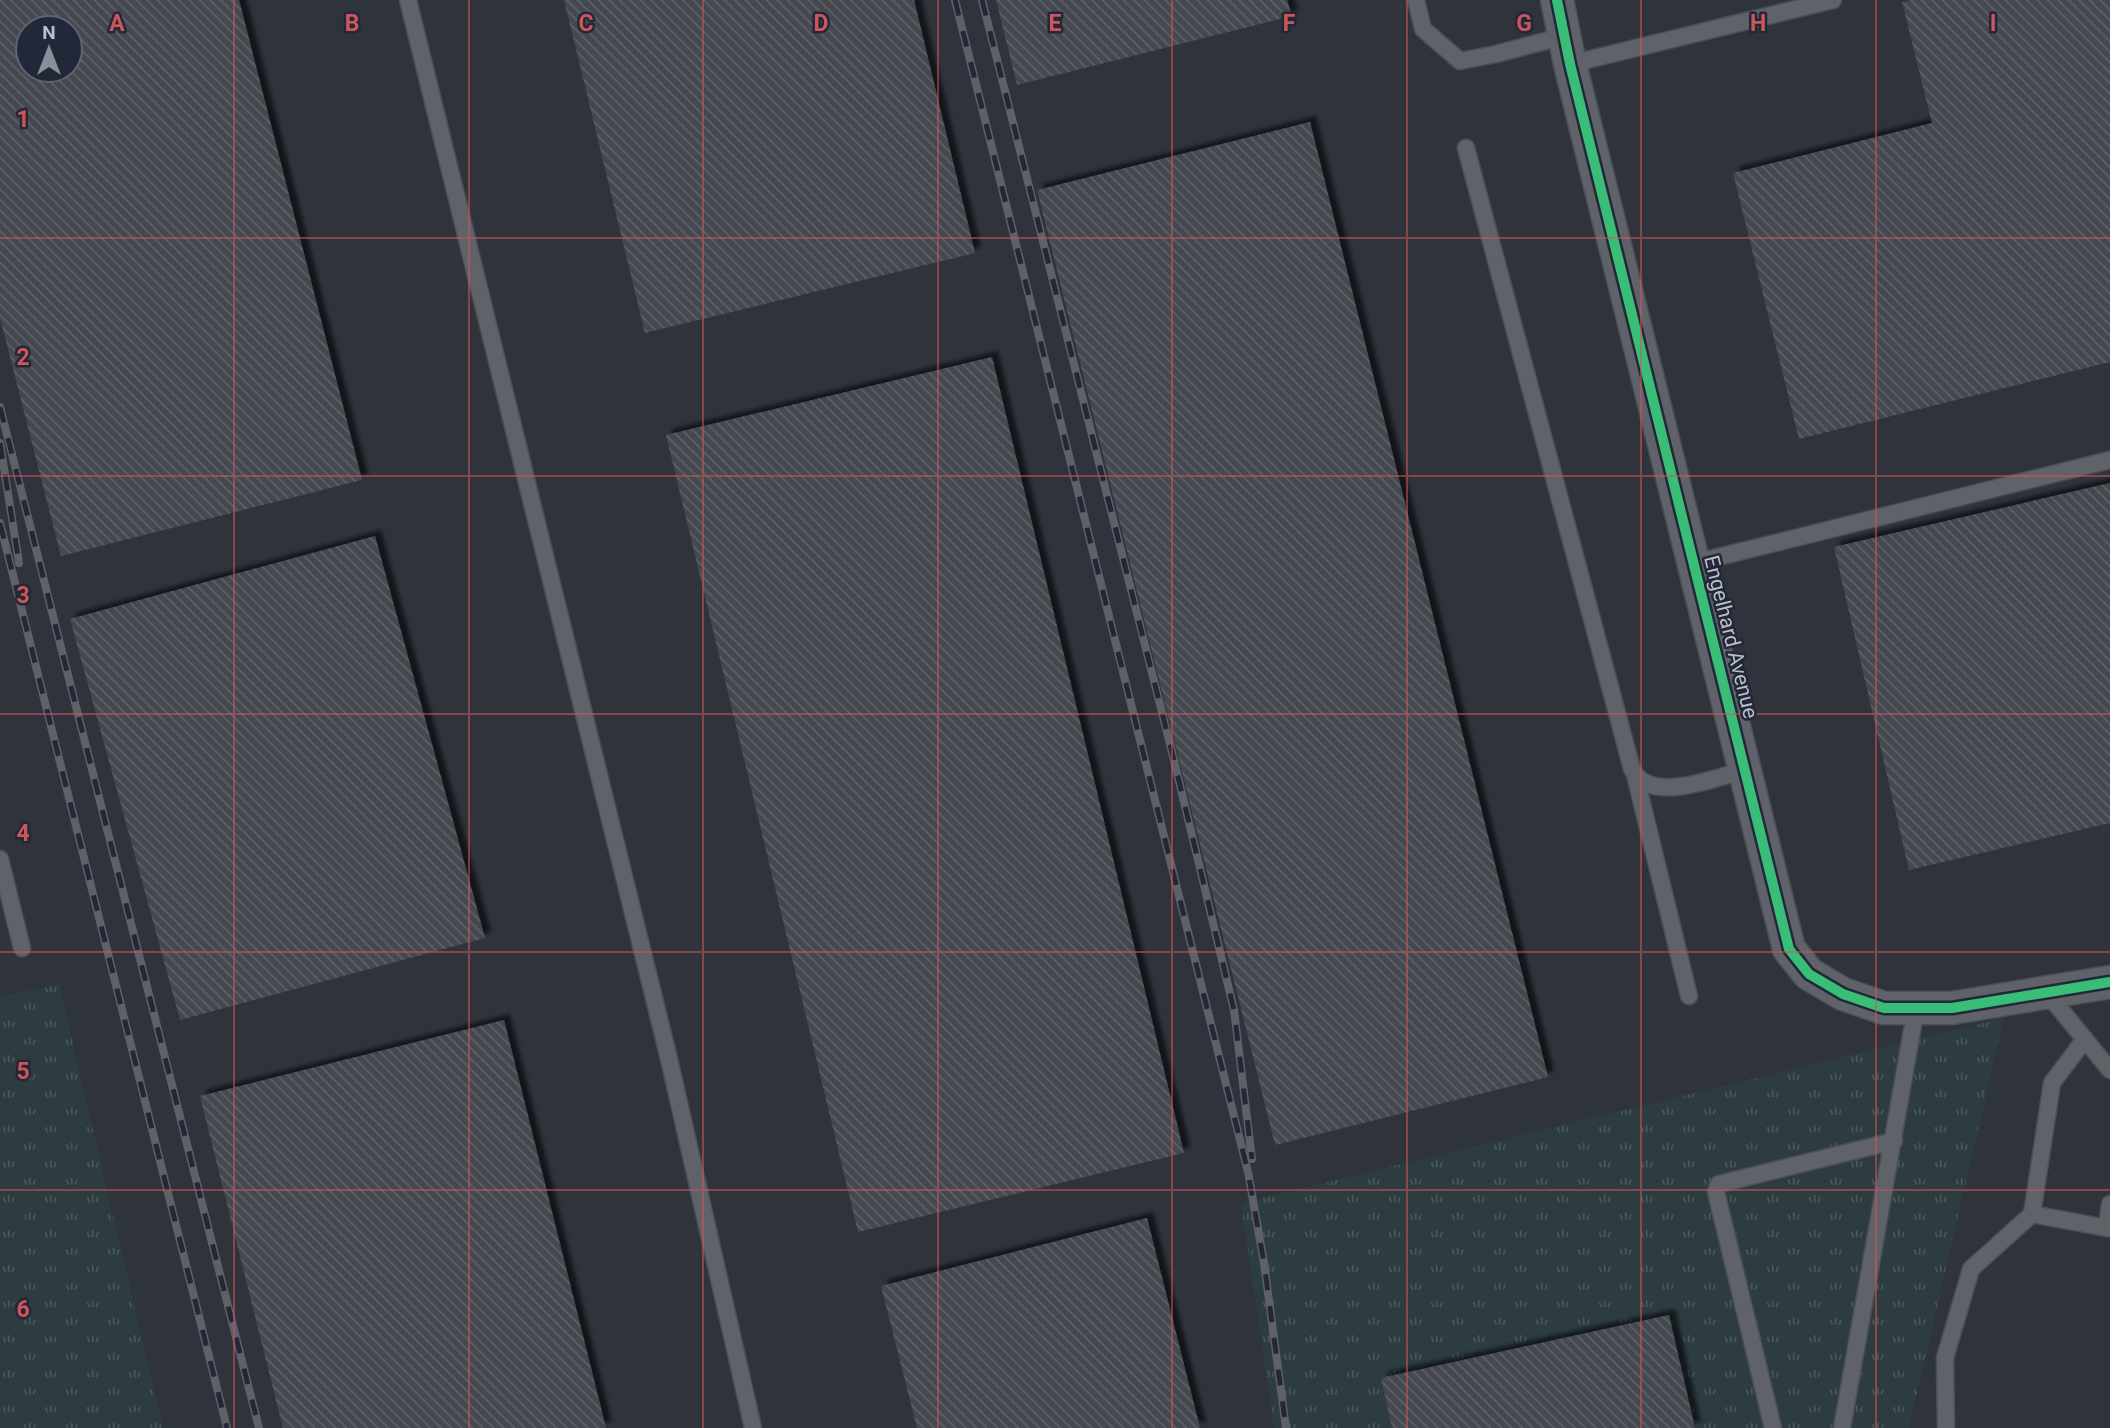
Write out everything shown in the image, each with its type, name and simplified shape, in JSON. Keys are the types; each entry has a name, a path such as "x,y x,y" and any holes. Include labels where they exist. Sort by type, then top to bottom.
{"street":[{"name":"Engelhard Avenue","path":"1557,0 1567,50 1789,949 1809,974 1843,995 1884,1008 1952,1008 2110,982"}],"lane":[{"path":"408,0 669,1059 754,1428"},
{"path":"1416,0 1423,29 1460,61 1496,54 1567,50 1833,0"},
{"path":"1466,148 1636,779 1689,996"},
{"path":"1693,564 2110,460"},
{"path":"1636,779 1646,785 1685,787 1744,770"},
{"path":"0,859 22,948"},
{"path":"2046,992 2110,1070"},
{"path":"1842,1428 1916,1008"},
{"path":"1946,1428 1945,1358 1971,1269 2032,1214 2052,1083 2085,1039"},
{"path":"1773,1428 1716,1192 1719,1184 1894,1141"},
{"path":"2032,1214 2107,1228 2110,1204"}],"green space":[{"path":"59,985 163,1428 0,1428 0,996"},
{"path":"2004,1018 1909,1428 1274,1428 1241,1203"}],"building":[{"path":"0,0 239,0 362,480 61,556 0,318"},
{"path":"564,0 914,0 975,253 645,333"},
{"path":"996,0 1287,0 1292,16 1017,85"},
{"path":"2110,0 2110,362 1799,439 1733,173 1932,123 1902,2"},
{"path":"1310,122 1548,1077 1275,1145 1037,190"},
{"path":"992,357 1184,1153 858,1232 666,435"},
{"path":"2110,483 2110,823 1909,870 1834,547"},
{"path":"375,536 485,938 180,1020 70,619"},
{"path":"504,1020 606,1428 283,1428 200,1096"},
{"path":"1147,1218 1200,1428 917,1428 881,1286"},
{"path":"1669,1315 1695,1428 1392,1428 1381,1378"}],"railway":[{"path":"955,0 1248,1172 1264,1263 1286,1428"},
{"path":"982,0 1172,752 1234,1010 1252,1159"},
{"path":"0,407 259,1428"},
{"path":"0,443 19,563"},
{"path":"0,523 227,1428"}],"cycle path":[{"path":"1557,0 1570,64 1789,949 1809,974 1843,994 1884,1008 1952,1008 2110,982"}]}
